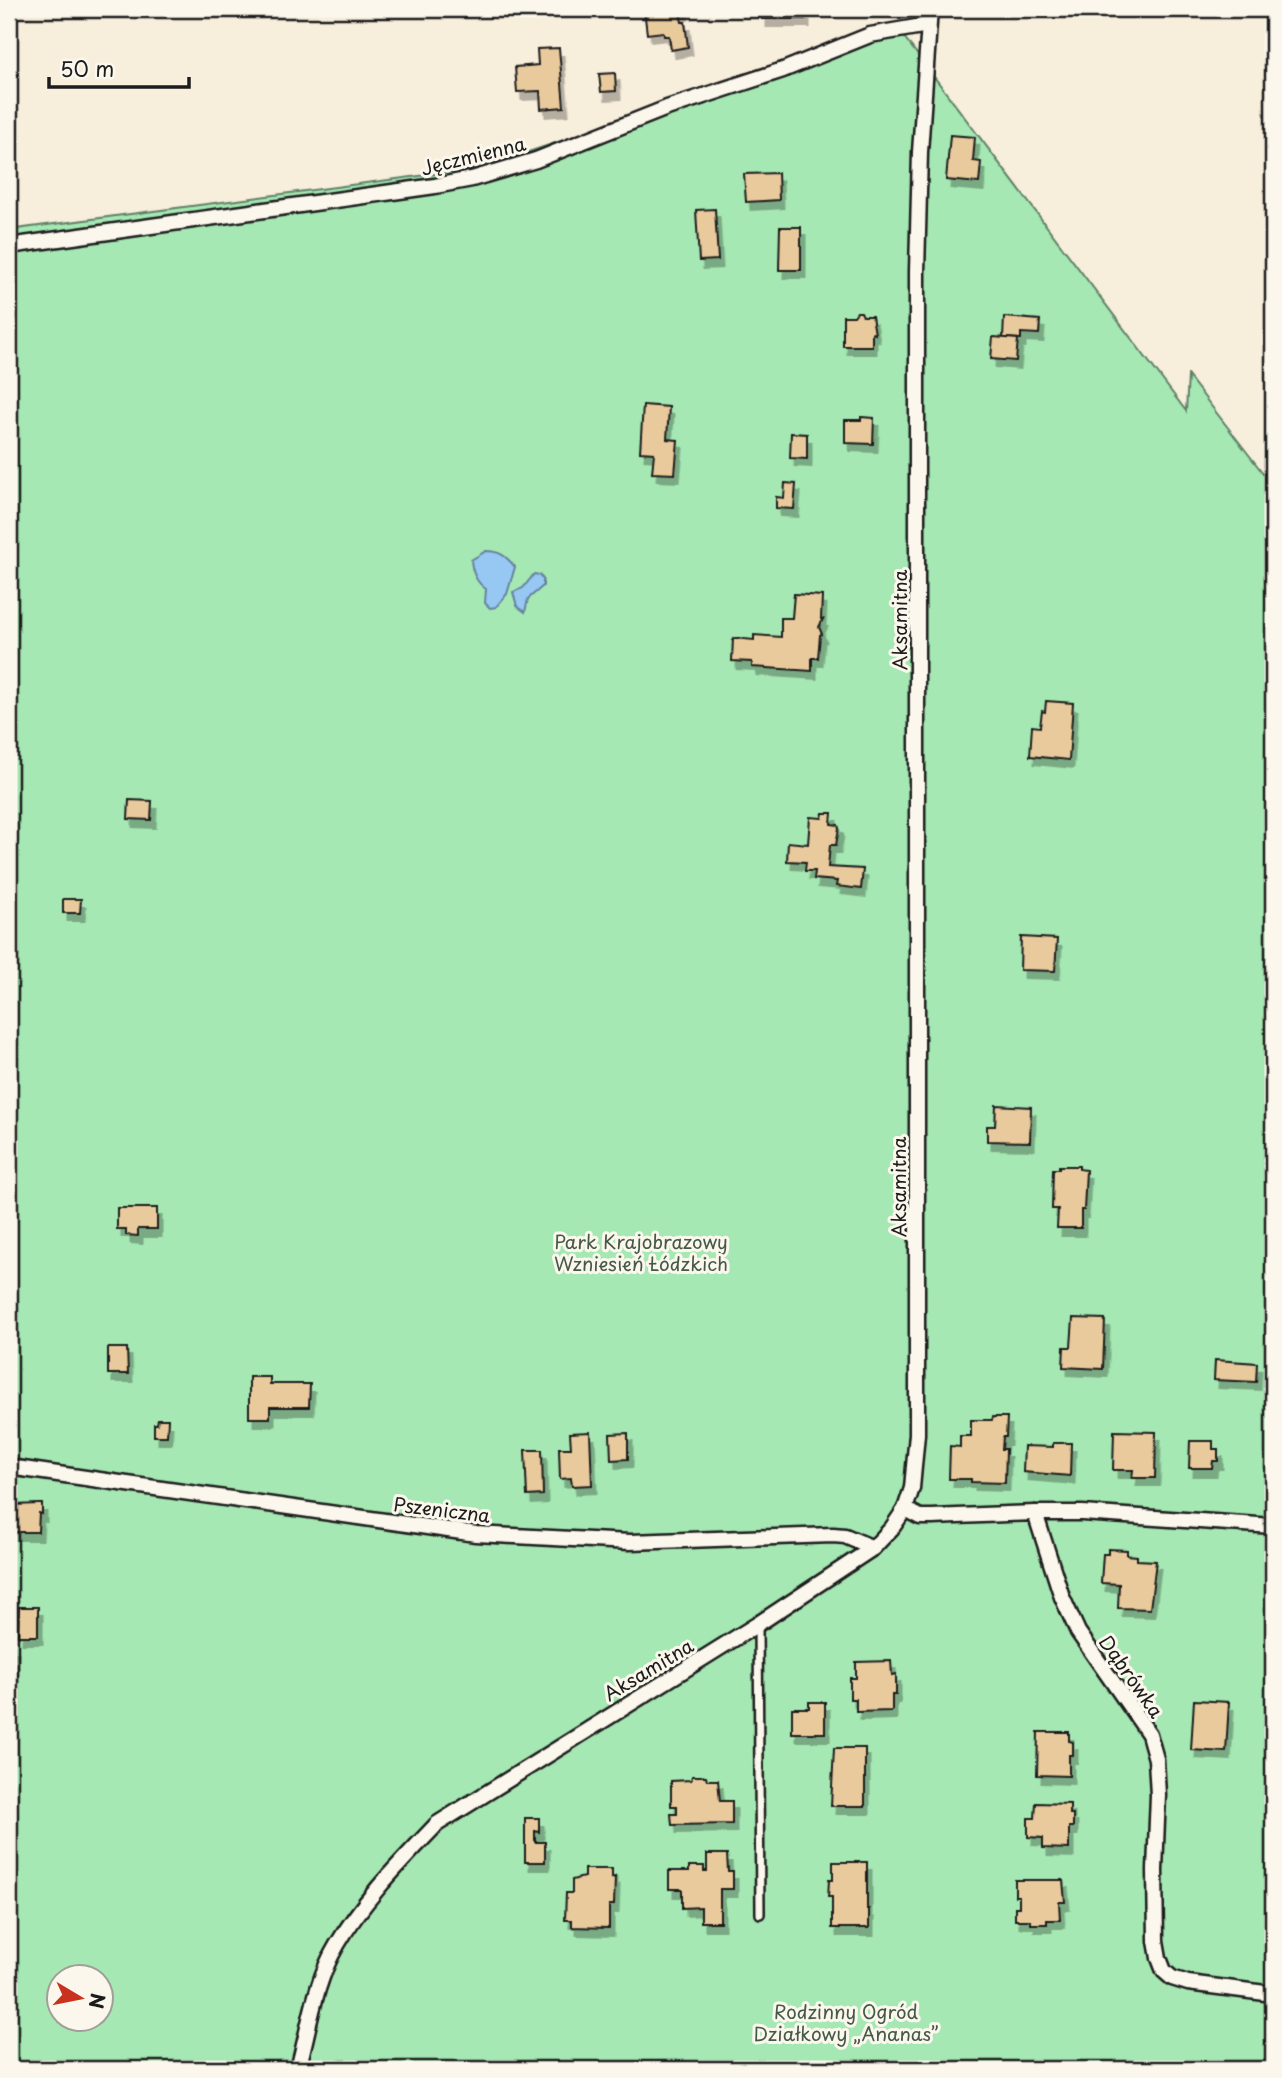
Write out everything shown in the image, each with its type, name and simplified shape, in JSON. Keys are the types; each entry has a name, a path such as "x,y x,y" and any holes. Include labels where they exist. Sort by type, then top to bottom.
{"street":[{"name":"Aksamitna","path":"298,2069 323,1979 336,1945 360,1910 438,1824 758,1624 873,1548 905,1510 912,1488 917,1434 917,272 920,152 930,9"},
{"name":"Jęczmienna","path":"9,246 129,231 435,186 472,178 536,160 667,108 783,69 870,35 928,25"},
{"name":"Pszeniczna","path":"9,1466 476,1534 629,1542 833,1535 845,1536 873,1548"},
{"path":"905,1510 920,1517 1082,1513 1273,1526"},
{"name":"Dąbrówka","path":"1035,1513 1062,1597 1079,1632 1149,1734 1153,1745 1158,1795 1156,1941 1158,1958 1164,1971 1172,1978 1188,1983 1273,1994"}],"lane":[{"path":"758,1624 760,1914"}],"green space":[{"name":"Park Krajobrazowy Wzniesień Łódzkich","path":"898,29 1186,411 1188,376 1273,486 1273,2069 9,2069 9,230 480,168"}],"water":[{"path":"486,551 502,555 515,567 507,594 496,607 490,608 485,603 486,589 476,577 471,560"},
{"path":"534,574 543,579 543,586 528,599 525,612 517,606 513,592 523,588"}],"building":[{"path":"644,9 683,9 680,13 682,22 685,22 688,47 671,50 669,36 664,36 663,32 647,34"},
{"path":"762,9 805,9 805,19 762,19"},
{"path":"559,48 564,107 541,109 540,91 517,92 515,67 538,65 537,49"},
{"path":"615,73 616,91 601,92 599,74"},
{"path":"950,135 975,137 973,161 981,162 979,183 946,180"},
{"path":"778,173 779,200 746,202 744,174"},
{"path":"715,209 718,260 699,261 696,210"},
{"path":"780,227 801,227 801,270 779,270"},
{"path":"861,312 863,316 872,316 875,334 872,333 872,346 843,346 843,316 854,316"},
{"path":"1004,317 1040,320 1039,334 1021,333 1021,339 1003,338"},
{"path":"993,337 1018,339 1016,361 991,359"},
{"path":"643,405 669,407 667,439 678,440 675,474 652,473 654,453 640,452"},
{"path":"861,417 874,418 873,444 845,443 845,420 861,420"},
{"path":"791,433 807,434 807,459 790,458"},
{"path":"785,483 796,484 794,509 776,508 776,497 784,498"},
{"path":"794,594 822,596 823,619 819,627 822,634 818,658 812,658 812,671 752,667 752,662 732,661 733,638 754,640 754,635 781,637 781,618 792,618"},
{"path":"1046,701 1073,703 1069,760 1030,756 1032,726 1040,727"},
{"path":"129,800 152,801 151,820 128,819"},
{"path":"823,813 832,813 831,824 838,825 839,828 836,845 830,845 828,867 863,869 861,889 836,886 837,881 814,879 815,871 805,871 806,862 787,861 788,842 808,844 810,817 822,818"},
{"path":"63,899 81,899 80,913 63,913"},
{"path":"1021,937 1057,939 1055,971 1020,970"},
{"path":"996,1105 1031,1107 1030,1142 987,1141 987,1126 995,1126"},
{"path":"1059,1166 1079,1166 1079,1169 1086,1170 1081,1228 1057,1228 1058,1209 1052,1209 1053,1169 1059,1169"},
{"path":"117,1208 157,1208 157,1229 138,1229 138,1236 126,1235 126,1229 117,1229"},
{"path":"1073,1318 1105,1319 1103,1369 1063,1367 1064,1347 1071,1347"},
{"path":"108,1348 127,1348 128,1374 108,1374"},
{"path":"1215,1360 1257,1363 1256,1382 1214,1380"},
{"path":"249,1377 270,1377 270,1384 310,1384 309,1407 270,1407 270,1418 249,1418"},
{"path":"993,1417 1007,1417 1002,1449 1006,1449 1005,1483 949,1479 950,1446 960,1447 960,1436 971,1436 971,1420 992,1420"},
{"path":"158,1419 168,1419 167,1436 154,1436 154,1424 157,1424"},
{"path":"1114,1431 1156,1432 1155,1478 1132,1478 1133,1470 1113,1470"},
{"path":"590,1432 592,1485 572,1486 571,1478 560,1479 559,1448 571,1448 570,1433"},
{"path":"628,1433 628,1459 611,1460 610,1434"},
{"path":"1190,1441 1213,1441 1213,1449 1218,1449 1218,1461 1213,1461 1212,1468 1189,1468"},
{"path":"1053,1443 1071,1443 1070,1476 1023,1472 1024,1446 1053,1447"},
{"path":"525,1450 542,1450 543,1495 527,1496"},
{"path":"42,1504 38,1532 11,1532 15,1505"},
{"path":"1108,1549 1127,1550 1127,1555 1137,1556 1137,1560 1156,1561 1150,1609 1118,1608 1119,1584 1101,1583 1103,1554 1108,1554"},
{"path":"19,1607 38,1607 38,1636 18,1636"},
{"path":"9,1645 14,1645 14,1675 9,1675"},
{"path":"891,1661 892,1675 896,1674 896,1695 892,1695 892,1711 856,1712 856,1699 850,1699 850,1678 856,1678 856,1662"},
{"path":"1194,1700 1229,1702 1226,1752 1191,1750"},
{"path":"809,1702 825,1702 825,1733 792,1733 792,1708 809,1708"},
{"path":"1038,1732 1069,1732 1069,1741 1073,1742 1073,1755 1069,1755 1069,1776 1037,1775"},
{"path":"834,1748 865,1748 865,1806 831,1806"},
{"path":"692,1776 706,1776 707,1780 718,1780 720,1801 732,1801 732,1824 672,1825 671,1814 677,1814 677,1806 671,1806 671,1781 691,1780"},
{"path":"1036,1803 1070,1804 1073,1827 1069,1827 1069,1849 1043,1848 1043,1838 1028,1837 1028,1818 1035,1818"},
{"path":"525,1818 539,1818 539,1832 535,1831 535,1842 545,1842 545,1862 525,1862"},
{"path":"707,1854 727,1854 728,1871 733,1871 733,1889 720,1889 720,1922 701,1922 701,1907 682,1908 682,1889 669,1889 669,1871 689,1871 689,1866 704,1866 704,1871 707,1871"},
{"path":"833,1862 867,1862 869,1928 832,1928 832,1897 828,1897 829,1880 833,1880"},
{"path":"584,1869 612,1869 612,1878 615,1877 614,1905 609,1905 609,1928 572,1927 572,1920 565,1920 566,1893 572,1893 572,1880 584,1877"},
{"path":"1015,1880 1063,1880 1065,1902 1059,1902 1060,1920 1047,1920 1047,1924 1030,1924 1030,1920 1015,1920 1015,1907 1019,1907 1019,1896 1015,1896"}],"park label":[{"name":"Rodzinny Ogród Działkowy „Ananas”","path":"846,2022"}]}
